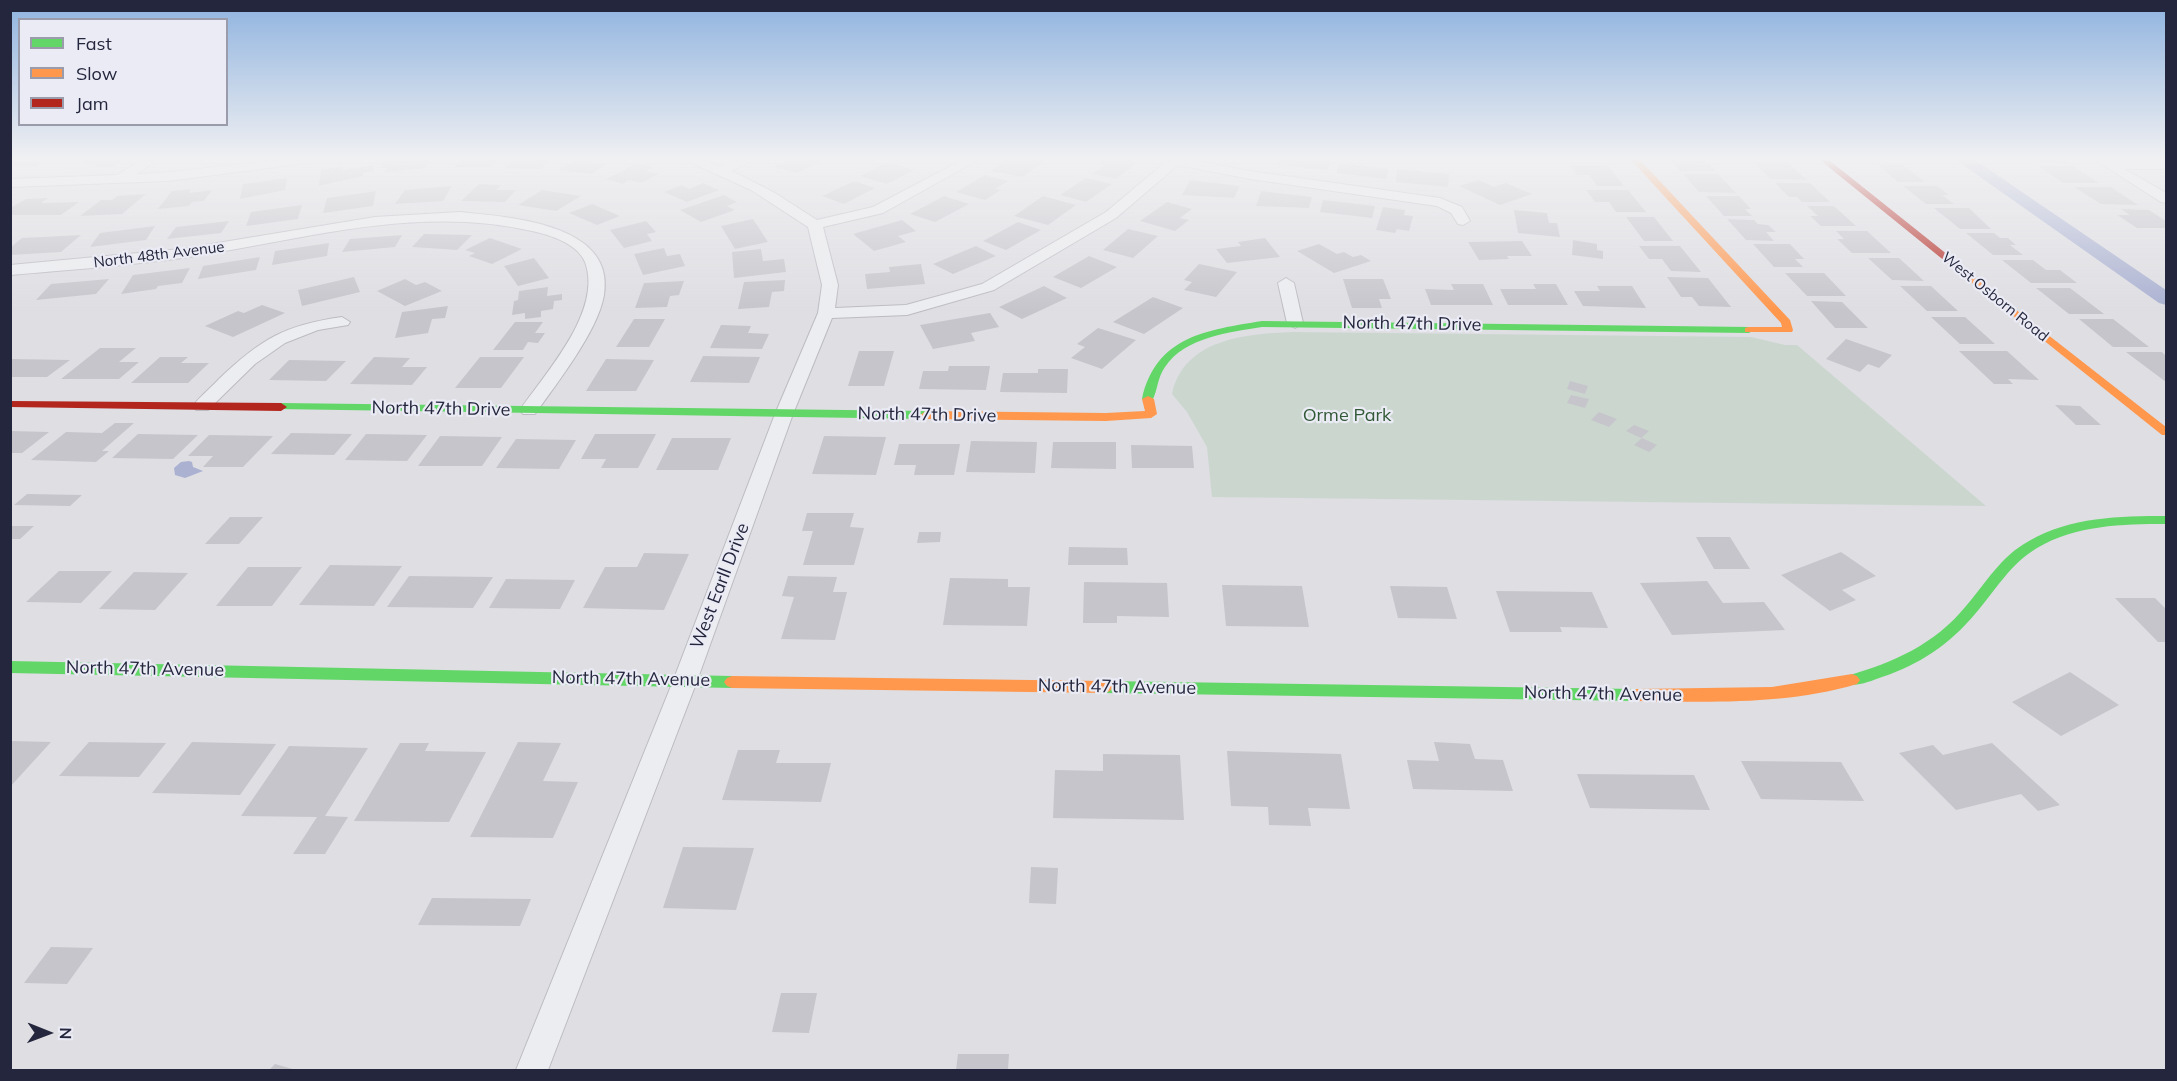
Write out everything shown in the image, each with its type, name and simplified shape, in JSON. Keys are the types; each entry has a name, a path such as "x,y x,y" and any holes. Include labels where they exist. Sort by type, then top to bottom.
{"street":[{"path":"794,210 815,225 876,210"},
{"path":"826,313 907,310 988,287 1116,210"},
{"path":"1457,210 1463,221"},
{"name":"North 47th Drive","path":"10,404 1106,417 1151,414 1146,403 1149,387 1157,368 1176,351 1200,336 1262,324 1788,330 1786,322 1682,210"},
{"name":"West Osborn Road","path":"1887,210 2166,432"},
{"name":"North 48th Avenue","path":"10,270 205,250 373,220 449,216 515,221 570,237 592,260 597,295 578,336 529,410"},
{"name":"West Earll Drive","path":"532,1071 685,681 784,414 826,313 830,285 815,225"},
{"path":"1286,283 1295,323"},
{"path":"202,406 267,344 302,327 342,322"},
{"name":"North 47th Avenue","path":"10,667 685,681 1742,696 1808,689 1878,673 1911,661 1936,645 1958,626 2002,571 2039,540 2076,528 2166,520"}],"green space":[{"name":"Orme Park","path":"1292,332 1751,337 1785,345 1797,345 1986,506 1212,497 1207,447 1187,412 1172,394 1179,376 1189,361 1219,343 1255,335"}],"water":[{"path":"181,462 192,462 193,467 203,471 185,478 175,475 174,468"}],"building":[{"path":"10,210 67,210 61,215 10,215"},
{"path":"87,210 126,210 122,214 80,216"},
{"path":"300,210 298,219 246,226 251,212"},
{"path":"576,210 607,210 620,216 597,225 569,213"},
{"path":"681,210 734,210 701,222"},
{"path":"917,210 957,210 935,222 910,214"},
{"path":"1022,210 1068,210 1048,225 1014,216"},
{"path":"1155,210 1190,210 1180,218 1189,220 1175,231 1140,221"},
{"path":"1320,210 1374,210 1372,218"},
{"path":"1382,210 1405,210 1404,215 1413,216 1409,231 1397,229 1395,233 1376,230"},
{"path":"1514,210 1547,213 1549,223 1557,223 1560,237 1518,233"},
{"path":"1615,210 1646,212 1616,212"},
{"path":"1719,210 1746,210 1752,216 1724,216"},
{"path":"1812,210 1839,210 1856,226 1821,226 1810,216 1818,216"},
{"path":"1937,210 1972,210 1991,229 1960,229"},
{"path":"2123,210 2150,210 2166,221 2166,228 2137,228 2117,215 2130,215"},
{"path":"1626,217 1654,217 1673,241 1644,241"},
{"path":"753,219 768,242 735,249 721,226"},
{"path":"1727,219 1754,220 1758,224 1768,225 1776,232 1766,232 1774,241 1746,240"},
{"path":"902,220 916,231 898,236 906,242 874,251 853,234"},
{"path":"229,221 221,233 167,239 176,227"},
{"path":"646,221 656,232 647,234 652,241 624,248 610,230"},
{"path":"1018,222 1041,230 1006,250 983,241"},
{"path":"155,226 146,240 90,247 100,233"},
{"path":"1128,229 1158,236 1133,258 1103,250"},
{"path":"1836,231 1867,231 1891,253 1852,253 1837,239 1844,239"},
{"path":"1966,233 1994,233 2000,238 2008,238 2016,245 2010,245 2023,255 1993,255"},
{"path":"424,234 472,235 457,250 412,247"},
{"path":"81,235 61,252 10,255 10,248 22,238"},
{"path":"402,235 395,247 342,252 350,239"},
{"path":"490,238 522,249 492,264 469,256 475,253 465,250"},
{"path":"1265,238 1280,257 1227,263 1216,249 1241,246 1238,242"},
{"path":"1573,240 1597,244 1597,250 1603,251 1603,259 1572,255"},
{"path":"1522,241 1532,256 1507,256 1509,259 1479,260 1468,242"},
{"path":"329,243 327,256 272,265 275,251"},
{"path":"1319,244 1337,254 1344,252 1353,257 1361,255 1371,261 1334,273 1297,251"},
{"path":"1753,244 1790,244 1804,259 1795,259 1803,267 1774,267"},
{"path":"976,246 996,256 953,274 933,264"},
{"path":"1639,246 1680,246 1701,272 1671,271 1662,259 1649,259"},
{"path":"664,248 667,256 680,254 685,266 643,275 634,254"},
{"path":"761,249 763,261 784,259 786,272 734,278 732,252"},
{"path":"1089,256 1117,267 1081,288 1053,277"},
{"path":"260,257 256,270 198,279 203,266"},
{"path":"534,258 549,278 518,286 504,266"},
{"path":"1868,258 1899,258 1924,281 1892,280"},
{"path":"2002,260 2033,260 2046,270 2060,270 2077,283 2031,283"},
{"path":"921,264 925,284 867,289 865,274 890,272 889,267"},
{"path":"1199,264 1237,272 1216,297 1184,290 1192,282 1184,280"},
{"path":"190,268 182,283 121,294 133,275"},
{"path":"1785,273 1824,273 1846,296 1807,296"},
{"path":"354,277 360,292 302,306 298,290"},
{"path":"1667,277 1708,278 1731,307 1699,306 1692,297 1681,297"},
{"path":"109,279 96,294 36,300 51,284"},
{"path":"405,279 416,285 425,282 442,291 405,306 377,291"},
{"path":"1343,279 1383,279 1391,299 1379,299 1382,308 1352,308"},
{"path":"785,280 784,291 772,292 769,307 738,309 744,282"},
{"path":"684,281 679,295 670,296 667,307 635,308 644,283"},
{"path":"1451,284 1483,284 1493,305 1431,305 1425,289 1454,290"},
{"path":"1533,284 1556,284 1568,305 1508,305 1500,289 1536,289"},
{"path":"1044,286 1067,298 1022,319 999,307"},
{"path":"1597,286 1632,286 1646,308 1583,306 1574,291 1600,291"},
{"path":"1900,286 1931,286 1958,311 1927,311"},
{"path":"548,287 547,296 562,294 562,300 554,301 553,309 541,311 541,317 525,319 525,313 512,315 514,301 518,300 519,291"},
{"path":"2036,288 2070,288 2104,314 2069,314"},
{"path":"1153,297 1183,308 1144,334 1113,322"},
{"path":"1811,301 1842,302 1868,328 1835,328"},
{"path":"262,305 285,313 233,337 205,326 238,311 244,313"},
{"path":"448,306 445,318 432,319 428,333 395,338 402,312"},
{"path":"990,313 999,327 971,333 975,341 933,349 920,325"},
{"path":"1931,317 1965,317 1995,344 1960,344"},
{"path":"634,319 665,319 649,347 616,347"},
{"path":"2079,319 2113,319 2149,347 2113,347"},
{"path":"515,322 543,322 535,333 545,333 538,343 528,342 523,350 493,350"},
{"path":"721,325 751,326 748,333 769,334 762,349 710,348"},
{"path":"1098,328 1136,340 1102,369 1071,358 1085,347 1077,344"},
{"path":"1846,339 1892,355 1879,368 1868,364 1860,372 1826,359"},
{"path":"100,348 136,348 119,362 139,362 119,379 61,379"},
{"path":"859,351 894,351 884,386 848,386"},
{"path":"1959,351 2007,351 2039,380 2008,379 2013,384 1994,384"},
{"path":"2126,352 2162,352 2166,356 2166,382"},
{"path":"703,356 760,357 749,383 690,382"},
{"path":"160,357 188,357 181,363 209,363 188,383 131,383"},
{"path":"374,357 410,358 402,367 427,367 412,385 350,384"},
{"path":"480,357 524,357 501,388 455,388"},
{"path":"10,359 70,360 47,377 10,377"},
{"path":"606,359 654,360 636,391 586,391"},
{"path":"289,360 346,361 326,381 269,380"},
{"path":"949,366 990,366 986,390 919,389 923,371 948,371"},
{"path":"1038,369 1068,369 1067,393 1000,392 1003,373 1038,373"},
{"path":"1570,381 1588,386 1585,394 1567,389"},
{"path":"1571,395 1589,399 1585,408 1567,403"},
{"path":"2055,405 2080,406 2101,425 2076,425"},
{"path":"1599,412 1617,419 1609,427 1591,420"},
{"path":"115,423 134,423 102,451 109,451 96,462 31,460 66,432 102,433"},
{"path":"1634,425 1649,431 1641,438 1626,431"},
{"path":"10,431 49,432 22,453 10,453"},
{"path":"291,433 352,434 334,455 271,454"},
{"path":"138,434 198,435 173,459 112,458"},
{"path":"366,434 427,435 407,461 345,460"},
{"path":"595,434 656,434 638,468 601,468 606,459 581,459"},
{"path":"209,435 273,436 243,467 203,467 213,456 188,456"},
{"path":"440,436 502,437 482,466 418,466"},
{"path":"824,436 886,437 876,475 812,474"},
{"path":"672,438 731,438 718,470 656,470"},
{"path":"1642,438 1657,445 1649,452 1634,445"},
{"path":"516,439 576,440 559,469 496,468"},
{"path":"971,441 1037,442 1035,473 966,472"},
{"path":"1053,442 1116,442 1116,469 1051,468"},
{"path":"899,444 960,444 954,475 914,475 916,465 894,465"},
{"path":"1131,445 1192,446 1194,468 1132,468"},
{"path":"27,494 82,495 70,506 14,505"},
{"path":"807,513 854,513 850,527 864,528 854,565 803,565 813,531 802,531"},
{"path":"230,517 263,517 239,544 205,544"},
{"path":"10,526 34,526 20,539 10,539"},
{"path":"919,532 941,532 940,542 917,543"},
{"path":"1696,537 1730,537 1750,569 1714,569"},
{"path":"1069,547 1127,548 1128,565 1068,565"},
{"path":"1841,552 1876,576 1842,590 1856,600 1830,611 1781,575"},
{"path":"644,553 689,554 664,610 583,608 605,567 637,567"},
{"path":"330,565 402,566 374,606 299,605"},
{"path":"248,567 302,567 272,606 216,606"},
{"path":"59,571 112,571 81,603 26,602"},
{"path":"134,572 188,573 155,610 99,609"},
{"path":"409,576 493,577 473,608 387,607"},
{"path":"788,576 837,577 833,592 847,592 835,640 781,639 794,597 782,596"},
{"path":"950,578 1008,579 1008,587 1030,587 1027,626 943,625"},
{"path":"506,579 575,580 560,609 489,608"},
{"path":"1707,581 1723,603 1764,602 1785,630 1672,635 1640,583"},
{"path":"1084,582 1167,583 1169,617 1117,616 1117,623 1083,623"},
{"path":"1222,585 1302,586 1309,627 1226,626"},
{"path":"1390,586 1447,587 1457,619 1398,618"},
{"path":"1496,591 1592,592 1608,628 1560,627 1562,632 1510,632"},
{"path":"2115,598 2155,598 2166,609 2166,642 2158,642"},
{"path":"2070,672 2119,705 2061,736 2012,702"},
{"path":"10,741 51,742 10,787"},
{"path":"89,742 166,743 139,777 59,776"},
{"path":"192,742 276,744 240,795 152,793"},
{"path":"518,742 561,743 543,781 578,782 553,838 470,837"},
{"path":"1434,742 1470,744 1475,759 1503,760 1513,791 1413,789 1407,760 1439,761"},
{"path":"400,743 429,743 425,751 486,752 449,822 354,821"},
{"path":"1992,743 2060,805 2038,811 2021,794 1956,810 1899,753 1933,745 1943,755"},
{"path":"289,746 368,748 325,816 348,817 325,854 293,854 317,817 241,816"},
{"path":"738,750 780,750 776,763 831,763 821,802 722,800"},
{"path":"1227,751 1341,754 1350,809 1308,808 1311,826 1269,825 1268,807 1231,806"},
{"path":"1103,754 1180,755 1184,820 1053,818 1055,770 1103,771"},
{"path":"1741,761 1841,762 1864,801 1761,799"},
{"path":"1577,774 1694,775 1710,810 1590,808"},
{"path":"683,847 754,848 736,910 663,908"},
{"path":"1031,867 1058,868 1056,904 1029,903"},
{"path":"432,898 531,899 520,926 418,925"},
{"path":"51,947 93,948 67,984 24,983"},
{"path":"781,993 817,993 809,1033 772,1032"},
{"path":"958,1054 1009,1054 1008,1070 956,1070"},
{"path":"275,1064 296,1070 269,1070"}],"waterway":[{"path":"2037,210 2166,299"}],"traffic: fast":[{"path":"1148,399 1152,379 1161,364 1189,342 1225,331 1262,324 1749,330"},
{"path":"281,407 926,415"},
{"path":"1852,680 1902,663 1946,636 1959,624 2015,557 2048,536 2098,523 2166,520"},
{"path":"10,667 732,682"},
{"path":"1105,687 1636,695"}],"traffic: slow":[{"path":"1682,210 1786,322 1788,330 1749,330"},
{"path":"1965,273 2166,432"},
{"path":"926,415 1106,417 1151,414 1148,399"},
{"path":"1636,695 1718,695 1772,692 1799,690 1852,680"},
{"path":"732,682 1105,687"}],"traffic: jam":[{"path":"1887,210 1965,273"},
{"path":"10,404 281,407"}]}
